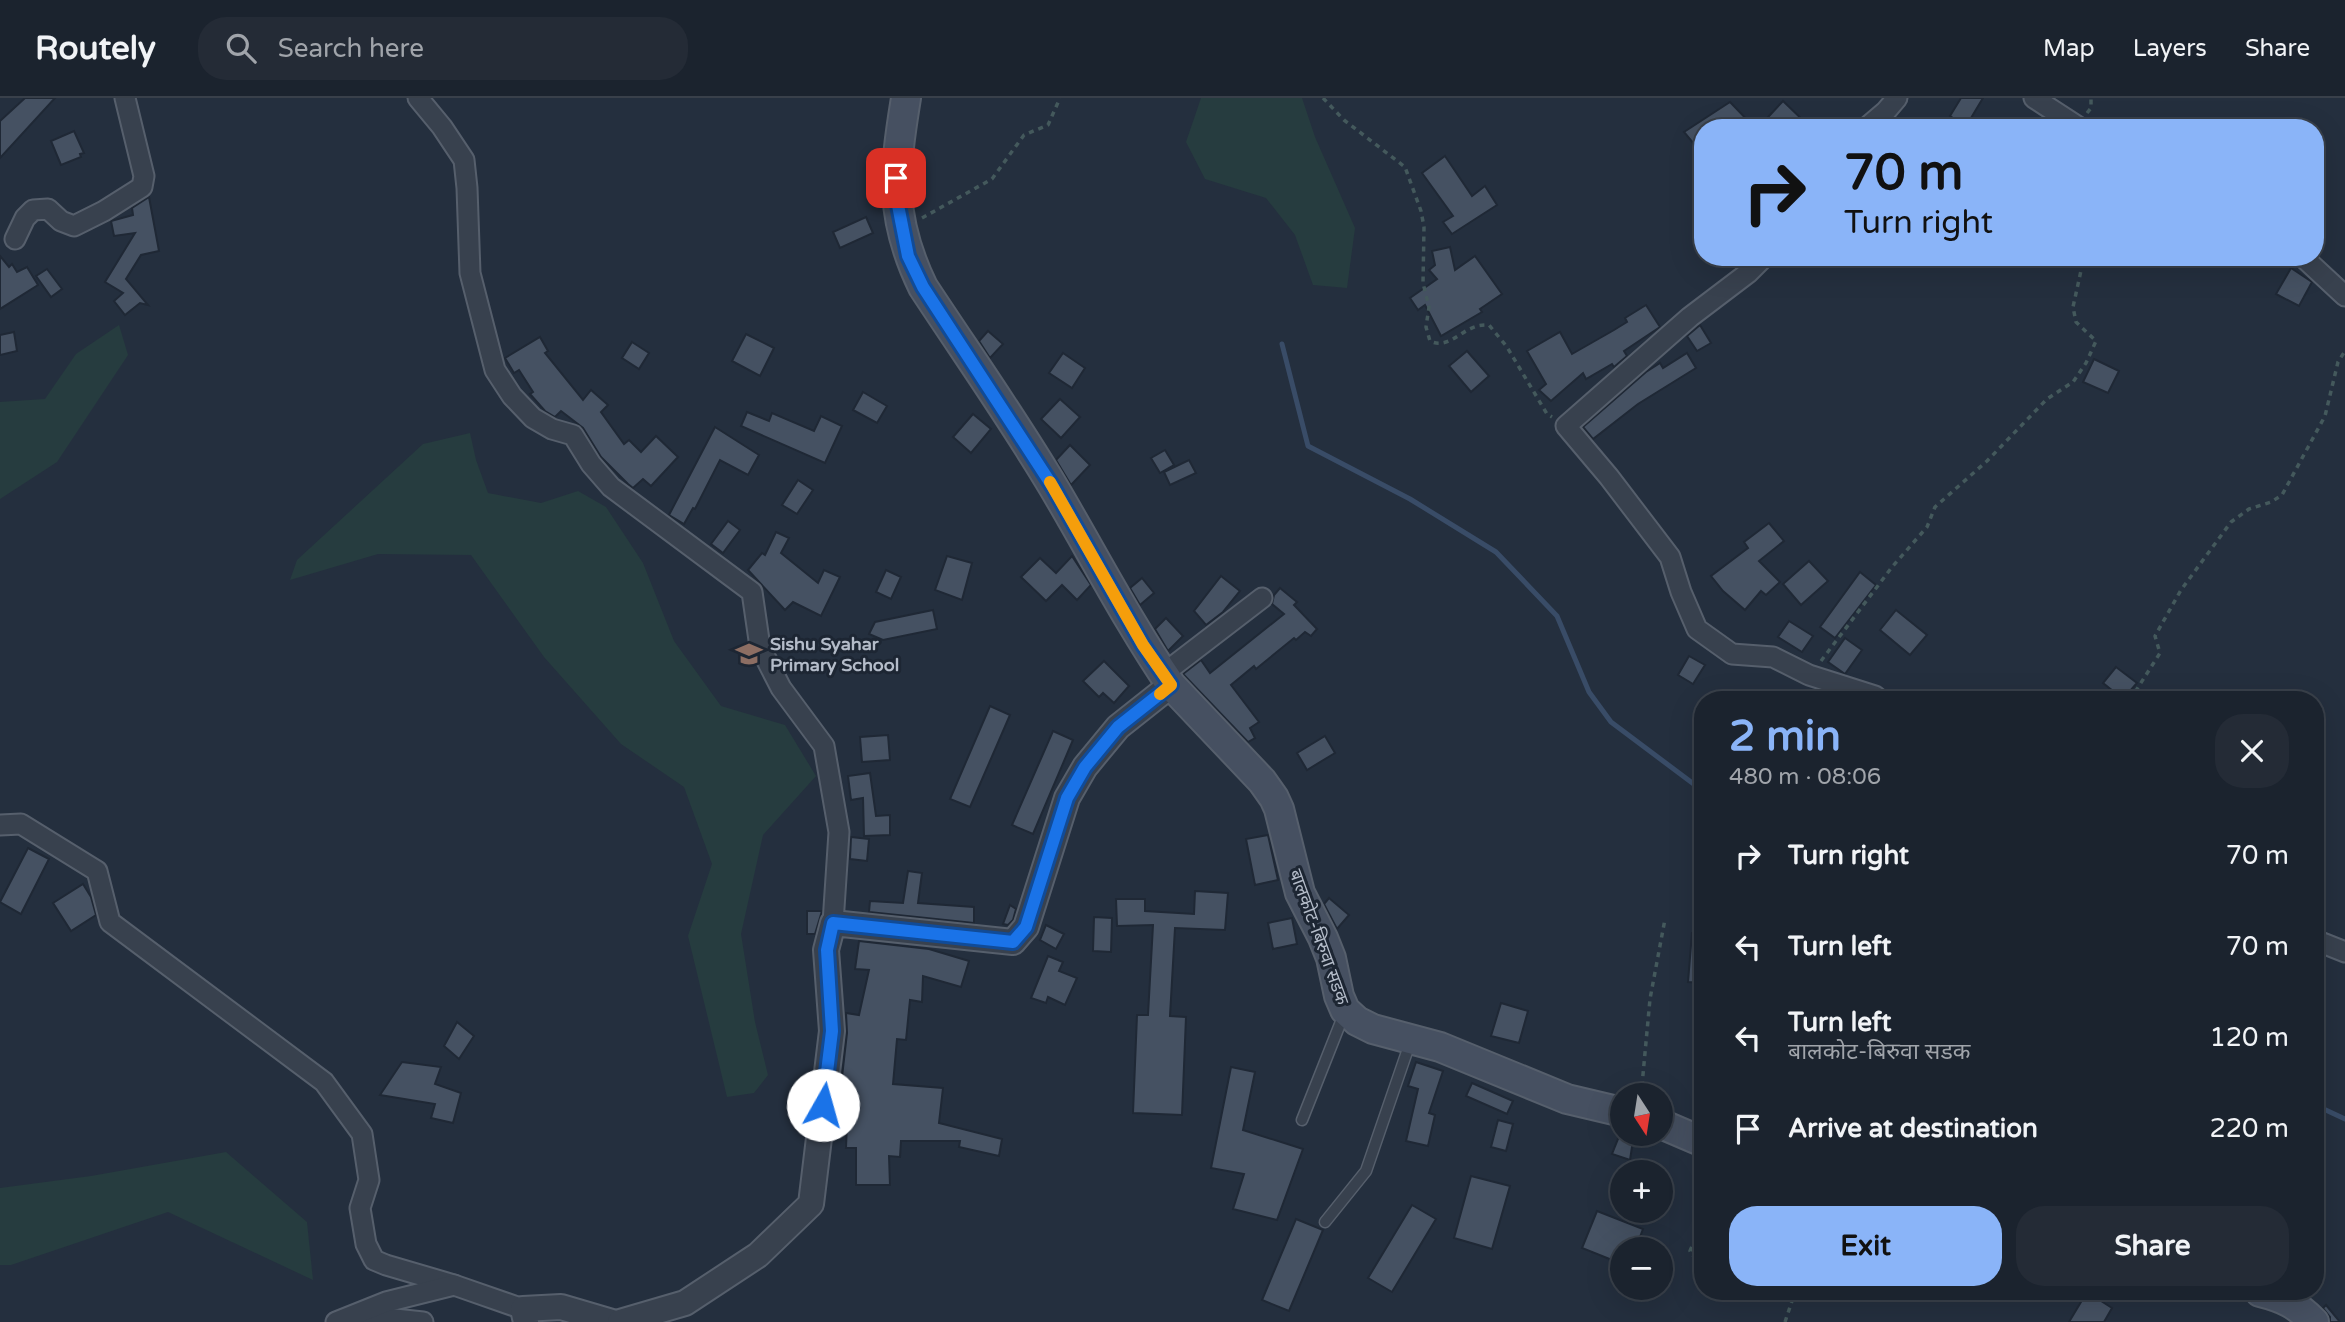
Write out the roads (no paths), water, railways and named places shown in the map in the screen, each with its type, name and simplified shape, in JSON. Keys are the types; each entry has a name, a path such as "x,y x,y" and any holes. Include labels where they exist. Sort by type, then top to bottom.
{"main road":[{"name":"बालकोट-बिरुवा सडक","path":"906,98 897,161 896,195 908,256 923,287 1053,487 1143,645 1167,680 1262,781 1274,798 1300,893 1331,958 1339,996 1345,1010 1357,1021 1373,1029 1450,1051 1567,1099 1610,1109"},
{"path":"1673,1129 1694,1138"},
{"path":"2285,1300 2291,1302 2314,1322"}],"street":[{"path":"15,239 25,218 33,210 48,209 61,221 74,226 142,187 144,176 125,98"},
{"path":"418,98 464,160 470,273 495,370 533,418 552,429 573,435 591,464 611,487 752,592 760,647 781,688 824,746 839,832 833,923 827,950 832,1031 811,1204 758,1255 685,1303 620,1322"},
{"path":"1877,119 1897,98"},
{"path":"2034,98 2066,119"},
{"path":"1755,266 1690,317 1566,426 1670,557 1697,629 1732,654 1773,657 1810,675 1860,691"},
{"path":"2313,266 2345,296"},
{"path":"833,923 1013,942 1026,927 1067,798 1085,767 1118,727 1167,680 1262,598"},
{"path":"0,825 21,824 97,871 110,922 324,1082 362,1133 369,1180 360,1208 366,1244 374,1260 454,1284 524,1315 561,1307 612,1322"},
{"path":"2324,944 2345,952"},
{"path":"336,1322 386,1302 454,1284"},
{"path":"356,1314 387,1320 423,1322"}],"lane":[{"path":"1302,1120 1345,1010"},
{"path":"1325,1222 1366,1171 1412,1039"}],"waterway":[{"path":"1282,344 1308,446 1410,499 1496,552 1557,616 1589,692 1611,722 1694,784"},
{"path":"2324,1109 2345,1119"}],"place":[{"name":"Sishu Syahar Primary School","path":"749,654"}]}
